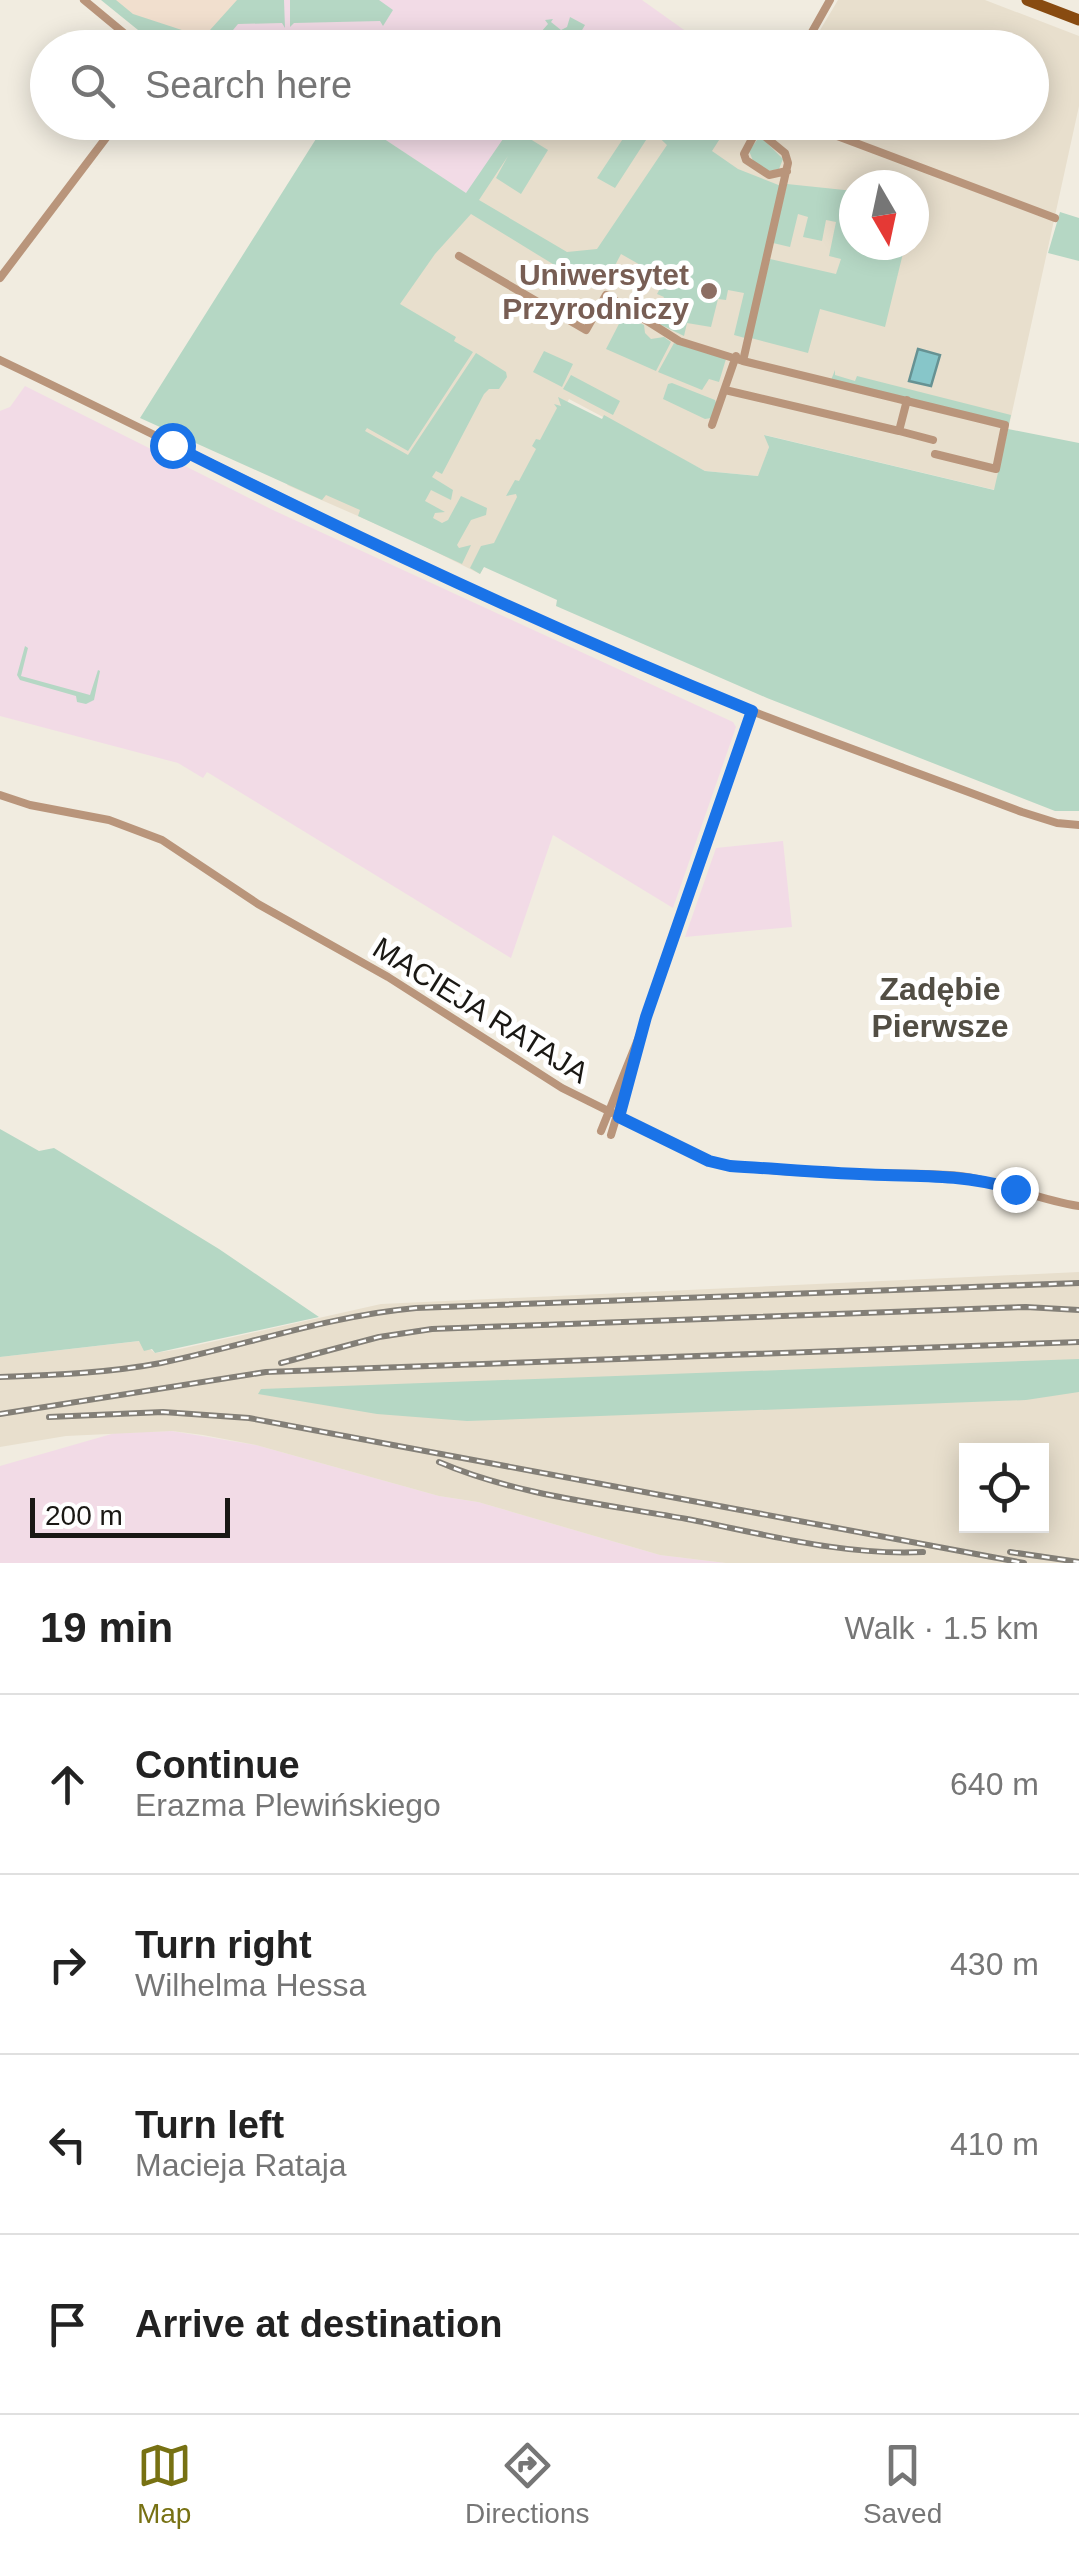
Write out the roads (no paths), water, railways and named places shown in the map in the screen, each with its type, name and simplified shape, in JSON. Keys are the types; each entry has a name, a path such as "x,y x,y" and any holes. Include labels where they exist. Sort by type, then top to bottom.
{"main road":[{"path":"1027,0 1079,20"}],"street":[{"path":"84,0 120,30"},
{"path":"813,30 830,0"},
{"path":"0,278 104,140"},
{"path":"752,140 744,154 749,165 774,176 787,171"},
{"path":"712,425 740,358 787,171 785,152 773,140"},
{"path":"848,140 1055,218"},
{"path":"460,256 586,330 606,295 679,340 1006,425 996,469 935,454"},
{"path":"0,358 287,502 632,662 1050,822 1079,825"},
{"path":"725,390 933,440"},
{"path":"899,431 907,400"},
{"path":"606,1133 752,711"},
{"name":"MACIEJA RATAJA","path":"0,796 109,820 162,840 258,904 388,977 562,1088 709,1161 730,1166 966,1177 1079,1206"}],"water":[{"path":"918,349 940,355 931,386 909,381"}],"railway":[{"path":"0,1377 141,1366 319,1324 416,1308 1079,1283"},
{"path":"281,1363 379,1337 432,1329 1026,1307 1079,1310"},
{"path":"0,1414 266,1372 1079,1342"},
{"path":"49,1417 163,1412 249,1418 1024,1563"},
{"path":"439,1462 529,1491 804,1543 864,1551 923,1552"},
{"path":"1010,1552 1079,1562"}],"place":[{"name":"Uniwersytet Przyrodniczy","path":"709,291"}],"district":[{"name":"Zadębie Pierwsze","path":"940,1008"}]}
